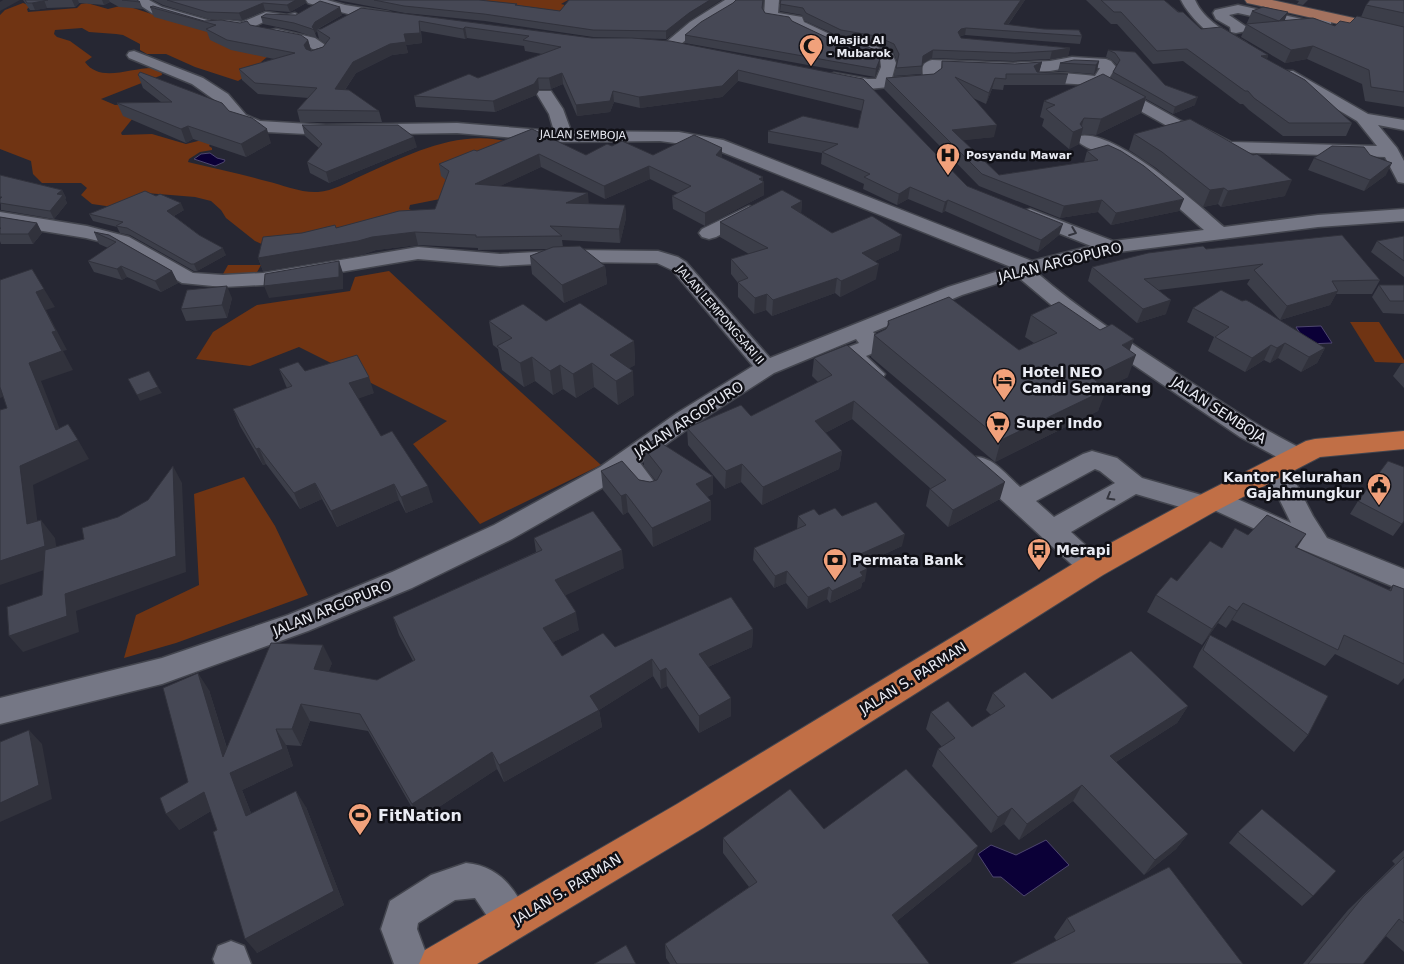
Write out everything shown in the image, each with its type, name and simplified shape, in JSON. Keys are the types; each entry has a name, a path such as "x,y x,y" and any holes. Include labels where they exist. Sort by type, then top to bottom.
{"highway":[{"name":"JALAN S. PARMAN","path":"439,964 690,816 1092,568 1209,502 1315,448 1404,440"}],"main road":[{"path":"1252,0 1404,34"}],"street":[{"path":"139,0 157,10 208,25 225,24 310,41 324,49 316,56"},
{"path":"688,50 663,45 727,6 732,0"},
{"path":"772,0 771,16 797,20 797,24 815,34 841,44 873,50 887,56 889,61 888,67 876,88"},
{"path":"1188,0 1200,19 1219,32 1255,47 1242,28 1221,16 1220,13 1238,8 1320,26 1324,25 1324,16"},
{"path":"238,12 262,18 292,18 317,1 360,12 405,19"},
{"path":"338,25 360,12"},
{"path":"244,27 262,18"},
{"path":"1219,32 1242,28"},
{"path":"1065,48 1083,50 1103,57 1108,68 1098,81"},
{"name":"JALAN SEMBOJA","path":"134,55 193,79 219,94 235,116 252,124 280,128 359,132 444,128 564,136 656,135 701,139 718,144 1026,268 1046,293 1213,408 1287,463"},
{"path":"820,75 876,88 927,80 931,78 930,66 932,65 1013,68 1050,66 1072,62 1106,64"},
{"path":"1273,64 1363,118 1391,152 1404,178"},
{"path":"1036,79 1066,78 1098,81 1175,124 1196,131 1228,147 1391,152"},
{"path":"545,94 558,114 563,126 564,136"},
{"path":"1363,118 1404,124"},
{"path":"592,136 594,127 608,120"},
{"path":"360,145 393,130"},
{"path":"1085,140 1110,148 1123,155 1160,183 1218,233"},
{"path":"792,190 808,181"},
{"path":"709,233 767,202"},
{"path":"1018,211 1111,247"},
{"name":"JALAN ARGOPURO","path":"0,711 162,671 298,623 402,580 503,532 609,473 685,419 766,368 954,291 1026,268 1111,247 1318,221 1404,215"},
{"name":"JALAN LEMPONGSARI II","path":"0,218 88,232 122,240 189,279 223,281 263,279 418,253 500,260 576,256 658,257 680,266 766,368"},
{"path":"858,330 873,345 851,354 893,391"},
{"path":"963,451 1019,499 1092,568"},
{"path":"1019,499 1092,460 1108,464 1133,484 1209,502 1404,580"},
{"path":"625,461 648,491"},
{"path":"1287,463 1303,521 1318,545"},
{"path":"1052,530 1133,484"},
{"path":"412,964 399,929 402,914 454,882 468,879 487,886 512,921"}],"shaded area":[{"path":"449,0 568,0 561,4 617,19"},
{"path":"23,3 31,6 27,9 28,12 77,8 81,4 87,3 108,9 124,5 161,17 188,23 267,57 261,62 266,63 238,81 195,67 166,54 147,54 140,50 140,44 123,35 89,32 82,28 55,30 54,34 57,37 70,41 92,57 85,62 92,69 110,73 152,68 161,69 162,75 101,99 115,105 145,103 121,133 122,135 152,134 186,144 214,137 209,146 212,150 200,152 189,159 188,162 299,190 318,192 335,188 416,152 454,141 473,138 513,143 450,197 410,205 409,209 415,212 266,246 255,241 226,218 221,210 211,201 195,197 146,193 113,207 92,204 81,195 87,188 81,183 42,183 33,174 31,161 0,149 0,15 5,10"},
{"path":"210,153 217,158 225,160 224,162 215,166 194,159 201,154"},
{"path":"228,265 261,265 256,274 223,274"},
{"path":"389,271 601,465 480,524 413,444 447,421 299,347 250,366 196,359 213,332 257,305 350,291 355,277"},
{"path":"1350,322 1379,322 1404,360 1404,363 1375,362"},
{"path":"1321,326 1332,343 1307,344 1296,327"},
{"path":"244,477 275,526 308,595 176,643 124,658 136,615 199,585 194,494"},
{"path":"1046,840 1069,865 1024,896 1001,877 993,877 978,854 991,845 1016,855"}],"building":[{"path":"25,0 48,0 27,3"},
{"path":"167,0 296,0 287,5 263,3 239,13 207,12"},
{"path":"374,0 479,0 560,11 569,0 710,0 666,31 593,30 484,14 404,6"},
{"path":"736,0 763,0 762,8 765,13 789,17 792,21 830,39 868,47 879,52 880,59 876,69 685,35 701,22"},
{"path":"781,0 1021,0 1004,24 1044,29 1079,30 1082,36 966,28 958,32 961,38 1070,48 1015,53 933,50 923,56 922,66 896,68 899,54 894,44 876,36 841,30 806,13 803,8 780,4"},
{"path":"1101,0 1164,0 1178,12 1183,12 1201,29 1221,27 1268,55 1261,56 1305,80 1352,123 1289,123 1254,98 1248,91 1245,91 1187,49 1157,51 1121,12 1114,12"},
{"path":"1370,0 1404,0 1404,13 1366,5"},
{"path":"320,1 340,7 315,22 312,27 315,30 294,23 261,17 266,14 296,15"},
{"path":"153,6 204,21 221,20 240,23 247,21 250,25 301,35 308,40 304,45 306,49 311,51 323,47 330,38 316,29 321,29 361,8 592,38 632,38 670,41 863,79 967,186 1063,224 1041,240 948,200 945,202 910,187 899,194 864,177 870,174 822,152 838,144 768,131 803,116 858,128 864,100 738,70 722,86 639,97 613,91 610,101 576,105 562,73 549,78 538,78 534,84 493,101 414,96 469,74 478,78 561,47 523,40 529,36 465,27 463,29 419,21 420,33 404,34 406,42 390,44 353,62 335,89 349,90 379,111 297,110 317,88 255,83 239,69 295,53 227,40 206,29 216,25 150,7"},
{"path":"1263,7 1288,12 1279,21 1252,11"},
{"path":"1357,16 1404,27 1404,92 1371,87 1369,70 1313,46 1291,50 1246,24 1313,18 1335,26 1340,21 1350,23"},
{"path":"1108,50 1135,52 1165,85 1198,97 1175,107 1113,72 1120,60 1115,53"},
{"path":"1074,60 1099,61 1096,65 1060,63"},
{"path":"942,61 1015,64 1042,62 1034,66 1037,72 1068,74 1006,74 1006,79 995,78 989,93 955,77 997,125 952,130 999,175 1098,160 1087,151 1108,145 1144,166 1184,199 1116,213 1102,200 1064,206 982,174 886,78 934,74 942,68"},
{"path":"140,72 222,103 229,111 252,118 267,129 241,144 188,126 181,129 117,103 172,102 138,75"},
{"path":"1103,74 1146,97 1101,119 1084,118 1080,124 1083,128 1073,132 1046,109 1055,105 1044,101"},
{"path":"1190,119 1253,155 1257,154 1292,180 1228,191 1224,188 1210,190 1162,152 1134,134"},
{"path":"302,125 398,125 414,137 326,172 307,162 322,144"},
{"path":"532,129 586,155 607,144 612,146 622,141 653,155 694,135 722,148 716,155 763,177 759,179 764,182 705,213 672,196 691,186 649,166 604,186 539,154 475,184 588,193 566,203 625,205 619,229 550,226 562,236 476,237 476,235 415,232 372,237 258,258 263,237 302,233 335,225 336,228 399,211 435,209 449,171 439,164"},
{"path":"1332,146 1364,147 1370,155 1392,163 1370,180 1314,158"},
{"path":"0,175 62,190 57,194 63,195 50,211 0,203 2,197 0,197"},
{"path":"782,190 802,201 791,207 832,233 872,216 902,235 862,253 879,264 841,281 837,278 773,300 767,294 755,298 738,282 748,278 731,259 768,248 720,222"},
{"path":"145,191 156,196 160,194 181,203 167,211 199,235 223,248 191,264 127,228 116,226 123,222 89,214"},
{"path":"0,217 37,223 28,234 0,234"},
{"path":"94,232 109,235 172,271 155,281 121,266 117,269 88,261 116,242"},
{"path":"1342,235 1380,280 1332,281 1338,291 1287,306 1254,270 1263,264 1144,279 1171,300 1143,309 1092,267 1148,253 1203,246 1206,249"},
{"path":"1404,236 1404,261 1377,241"},
{"path":"580,246 605,266 562,285 530,256 553,247"},
{"path":"339,261 339,277 264,286 265,274"},
{"path":"32,269 44,289 36,292 56,331 52,332 62,351 29,363 56,430 68,424 78,440 20,466 27,524 41,520 45,546 0,561 0,410 7,408 0,387 0,280"},
{"path":"1379,285 1404,285 1404,301 1390,301"},
{"path":"227,286 222,305 181,309 187,290"},
{"path":"1221,290 1242,301 1250,302 1325,348 1309,357 1285,343 1277,348 1271,345 1252,358 1215,337 1229,327 1193,308"},
{"path":"949,297 1019,350 1057,333 1031,315 1059,302 1100,330 1112,324 1134,339 1122,345 1136,355 1091,377 1107,389 1001,440 874,335 886,329 889,324 888,321"},
{"path":"580,303 634,341 610,355 633,371 616,381 592,363 573,374 560,365 550,371 532,357 520,363 497,346 512,338 489,321 523,304 546,321"},
{"path":"847,345 1005,482 953,510 930,489 946,480 854,401 815,421 842,451 763,487 742,464 726,471 687,428 741,405 751,416 832,375 814,358"},
{"path":"357,355 369,377 349,383 381,436 392,431 428,486 401,497 394,484 331,511 315,483 294,493 259,448 256,449 233,409 292,386 279,369 298,362 305,371"},
{"path":"149,371 158,387 137,395 128,379"},
{"path":"655,439 713,476 696,484 711,501 652,528 626,494 621,496 601,471 622,461 639,480 650,482 657,480 662,471 643,447"},
{"path":"1388,461 1404,467 1404,521 1402,524 1358,501"},
{"path":"173,466 176,556 65,594 67,616 9,636 7,607 42,595 45,550 84,539 82,528 118,517 148,500"},
{"path":"876,502 905,534 856,556 867,569 860,572 863,576 832,591 829,587 808,597 787,571 775,576 754,548 806,525 798,516 814,509 819,515 835,508 842,516"},
{"path":"593,511 622,550 555,580 576,612 543,628 562,656 603,633 615,647 731,597 753,629 699,654 731,698 699,716 666,668 660,671 652,659 590,696 599,710 499,765 492,752 412,804 360,714 301,704 292,729 276,729 283,749 230,773 246,816 296,791 334,891 245,939 213,832 217,830 204,792 166,814 160,798 188,782 163,688 198,673 223,757 271,643 323,645 314,669 377,680 415,660 393,617 542,550 534,538"},
{"path":"1267,515 1306,534 1295,547 1391,591 1393,585 1404,589 1404,664 1344,635 1338,650 1243,603 1237,611 1229,606 1212,629 1156,595 1171,577 1177,581 1210,541 1222,548 1235,528 1248,535"},
{"path":"1210,635 1328,696 1308,735 1203,650"},
{"path":"1131,651 1188,706 1110,756 1188,834 1155,860 1082,785 1027,824 1012,808 998,817 938,749 955,738 931,712 948,701 972,727 1005,706 993,693 1025,672 1052,699"},
{"path":"29,730 39,785 0,803 0,742"},
{"path":"906,769 978,846 892,915 929,964 677,964 665,944 757,882 723,838 790,789 824,829"},
{"path":"1262,809 1336,871 1313,896 1238,832"},
{"path":"1404,857 1404,923 1399,919 1363,964 1308,964 1363,897"},
{"path":"1169,867 1243,964 1011,964 1075,931 1067,918"},
{"path":"626,945 636,964 594,964"}],"place":[{"name":"Masjid Al - Mubarok","path":"811,67"},
{"name":"Posyandu Mawar","path":"948,176"},
{"name":"Hotel NEO Candi Semarang","path":"1004,401"},
{"name":"Super Indo","path":"998,444"},
{"name":"Kantor Kelurahan Gajahmungkur","path":"1379,506"},
{"name":"Merapi","path":"1039,571"},
{"name":"Permata Bank","path":"835,581"},
{"name":"FitNation","path":"360,836"}]}
